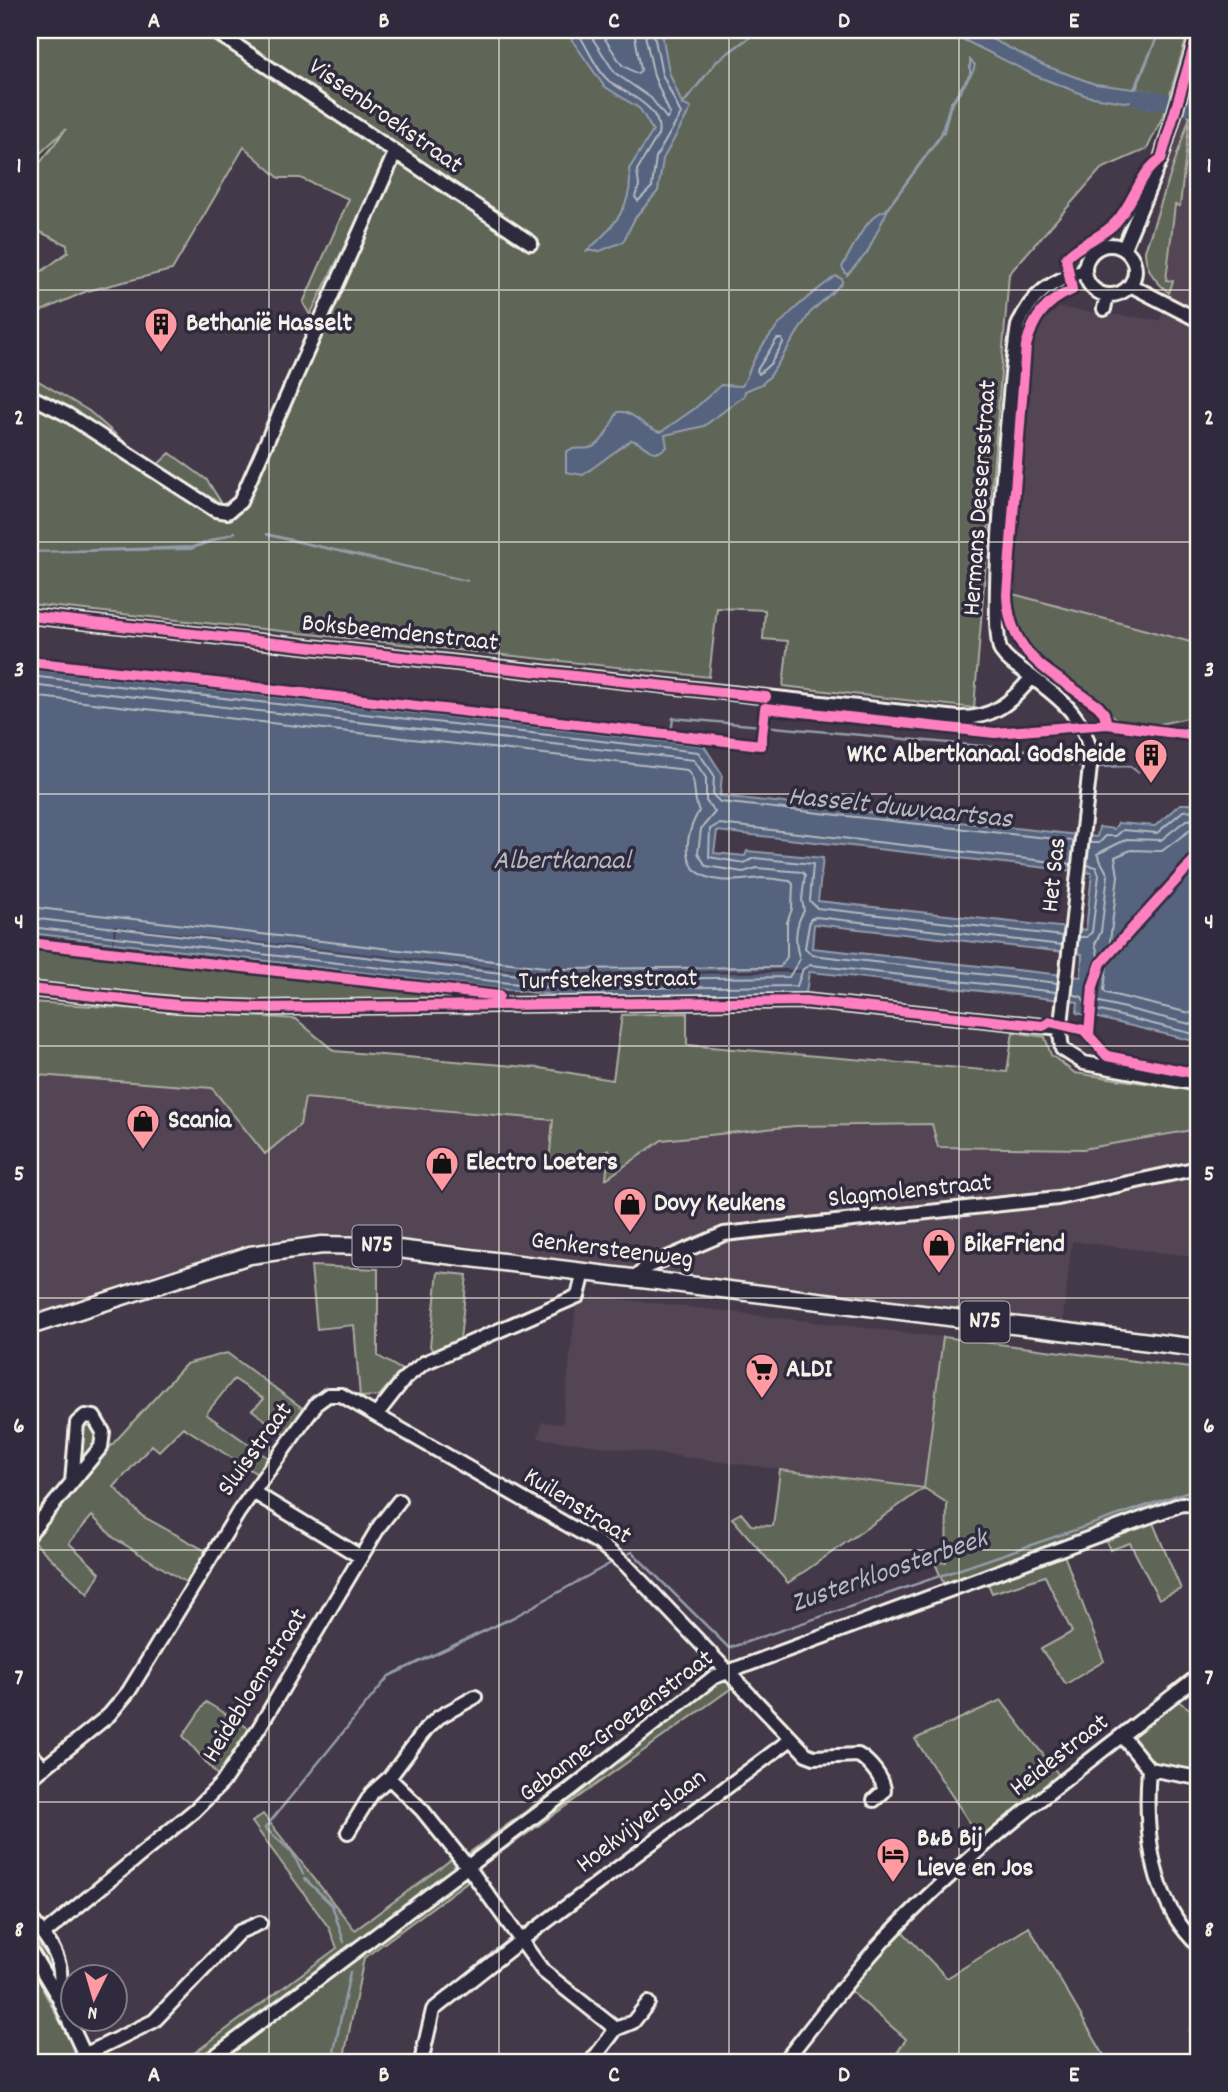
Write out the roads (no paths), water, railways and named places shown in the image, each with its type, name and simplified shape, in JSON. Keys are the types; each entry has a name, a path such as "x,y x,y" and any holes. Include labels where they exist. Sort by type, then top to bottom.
{"main road":[{"name":"Genkersteenweg","path":"30,1326 228,1261 300,1247 374,1246 1198,1348"}],"street":[{"name":"Vissenbroekstraat","path":"213,30 531,243"},
{"path":"1124,248 1146,200 1198,33"},
{"path":"30,396 68,415 215,510 228,512 240,502 396,153"},
{"path":"1106,245 1124,248 1130,254 1136,269 1130,285 1124,291 1107,295 1092,287 1085,271 1086,262 1097,248 1106,245"},
{"name":"Hermans Dessersstraat","path":"1083,727 1063,701 1007,659 995,636 1015,344 1025,309 1036,296 1050,284 1085,271"},
{"path":"1130,285 1198,320"},
{"path":"1104,309 1107,295"},
{"name":"Boksbeemdenstraat","path":"30,616 958,718 974,718 1004,707 1032,677"},
{"name":"Het Sas","path":"1061,1022 1091,758 1083,727"},
{"name":"Turfstekersstraat","path":"30,989 178,1005 258,1008 805,1001 1061,1022"},
{"path":"1061,1022 1062,1049 1084,1063 1198,1084"},
{"name":"Slagmolenstraat","path":"636,1278 646,1267 724,1234 1058,1198 1198,1168"},
{"path":"377,1414 405,1378 424,1363 578,1296 584,1272"},
{"name":"Sluisstraat","path":"30,1779 110,1715 129,1691 253,1492 317,1403 328,1395 341,1395 377,1414"},
{"name":"Kuilenstraat","path":"377,1414 598,1543 626,1565 729,1670"},
{"path":"30,1533 72,1482 103,1442 100,1424 93,1417 85,1416 78,1423 72,1482"},
{"path":"253,1492 362,1557"},
{"name":"Heidebloemstraat","path":"44,1934 195,1810 222,1783 253,1738 362,1557 399,1501"},
{"name":"Gebanne-Groezenstraat","path":"207,2062 468,1867 714,1677 1182,1504 1198,1505"},
{"path":"729,1670 790,1740 814,1757 858,1755 864,1759 884,1785 884,1791 874,1800"},
{"name":"Heidestraat","path":"784,2062 885,1939 1013,1823 1198,1676"},
{"path":"348,1832 372,1793 388,1778 426,1729 439,1717 475,1697"},
{"path":"1122,1736 1149,1769 1198,1777"},
{"name":"Hoekvijverslaan","path":"421,2062 433,2010 520,1941 790,1740"},
{"path":"30,1753 44,1768"},
{"path":"1149,1769 1146,1807 1154,1871 1173,1912 1198,1945"},
{"path":"388,1778 422,1810 468,1867 543,1971 615,2029"},
{"path":"30,1918 44,1934 61,1964 62,1982 58,1997"},
{"path":"30,1950 58,1997 86,2059 154,2021 239,1932 260,1923"},
{"path":"591,2062 615,2029 634,2022 648,2003"},
{"path":"1198,2031 1198,2050"}],"water":[{"path":"565,30 654,30 662,33 669,72 682,104 691,108 663,159 658,191 635,218 623,242 600,251 587,251 620,215 628,193 629,169 653,131 640,109 604,86"},
{"path":"944,30 974,30 1043,65 1095,84 1134,89 1160,30 1136,89 1164,94 1157,108 1149,108 1137,100 1124,102 1087,96 1034,75"},
{"path":"970,60 975,65 973,71 950,108 944,132 889,207 867,253 847,275 842,267 860,234 872,219 886,210 941,134 950,104 970,74"},
{"path":"836,276 842,279 842,283 810,313 770,376 762,384 745,391 744,396 704,426 665,435 667,447 659,452 651,451 631,440 583,475 566,472 566,452 589,448 599,443 618,412 629,414 661,432 694,409 721,385 742,386 756,356 781,322"},
{"path":"236,532 191,549 30,552 192,547"},
{"path":"267,534 468,581 267,535"},
{"name":"Albertkanaal","path":"30,669 704,746 722,774 720,796 1097,837 1099,827 1114,829 1118,823 1155,826 1180,804 1198,804 1198,1042 1077,1013 1078,1002 809,972 806,993 561,996 30,933","holes":["717,831 1092,873 1086,930 818,901 823,858 747,851 745,856 714,853","814,924 1082,954 1081,977 812,948"]}],"waterway":[{"path":"682,105 717,61 758,31"},
{"path":"1139,98 1198,107"},
{"path":"670,742 673,718 1049,752 1070,764 1086,766"},
{"path":"1096,767 1130,766 1138,772"},
{"name":"Zusterkloosterbeek","path":"626,1555 632,1552 729,1648 1198,1488"},
{"name":"Zusterkloosterbeek","path":"303,1874 292,1852 265,1828 389,1676 514,1617 611,1563"},
{"name":"Zusterkloosterbeek","path":"305,1879 332,1905 344,1942"},
{"name":"Zusterkloosterbeek","path":"332,2062 350,1972"}],"place":[{"name":"Bethanië Hasselt","path":"161,354"},
{"name":"WKC Albertkanaal Godsheide","path":"1151,785"},
{"name":"Scania","path":"143,1151"},
{"name":"Electro Loeters","path":"442,1193"},
{"name":"Dovy Keukens","path":"630,1234"},
{"name":"BikeFriend","path":"939,1275"},
{"name":"ALDI","path":"762,1400"},
{"name":"B&B Bij Lieve en Jos","path":"893,1884"}],"water label":[{"name":"Hasselt duwvaartsas","path":"900,810"}]}
